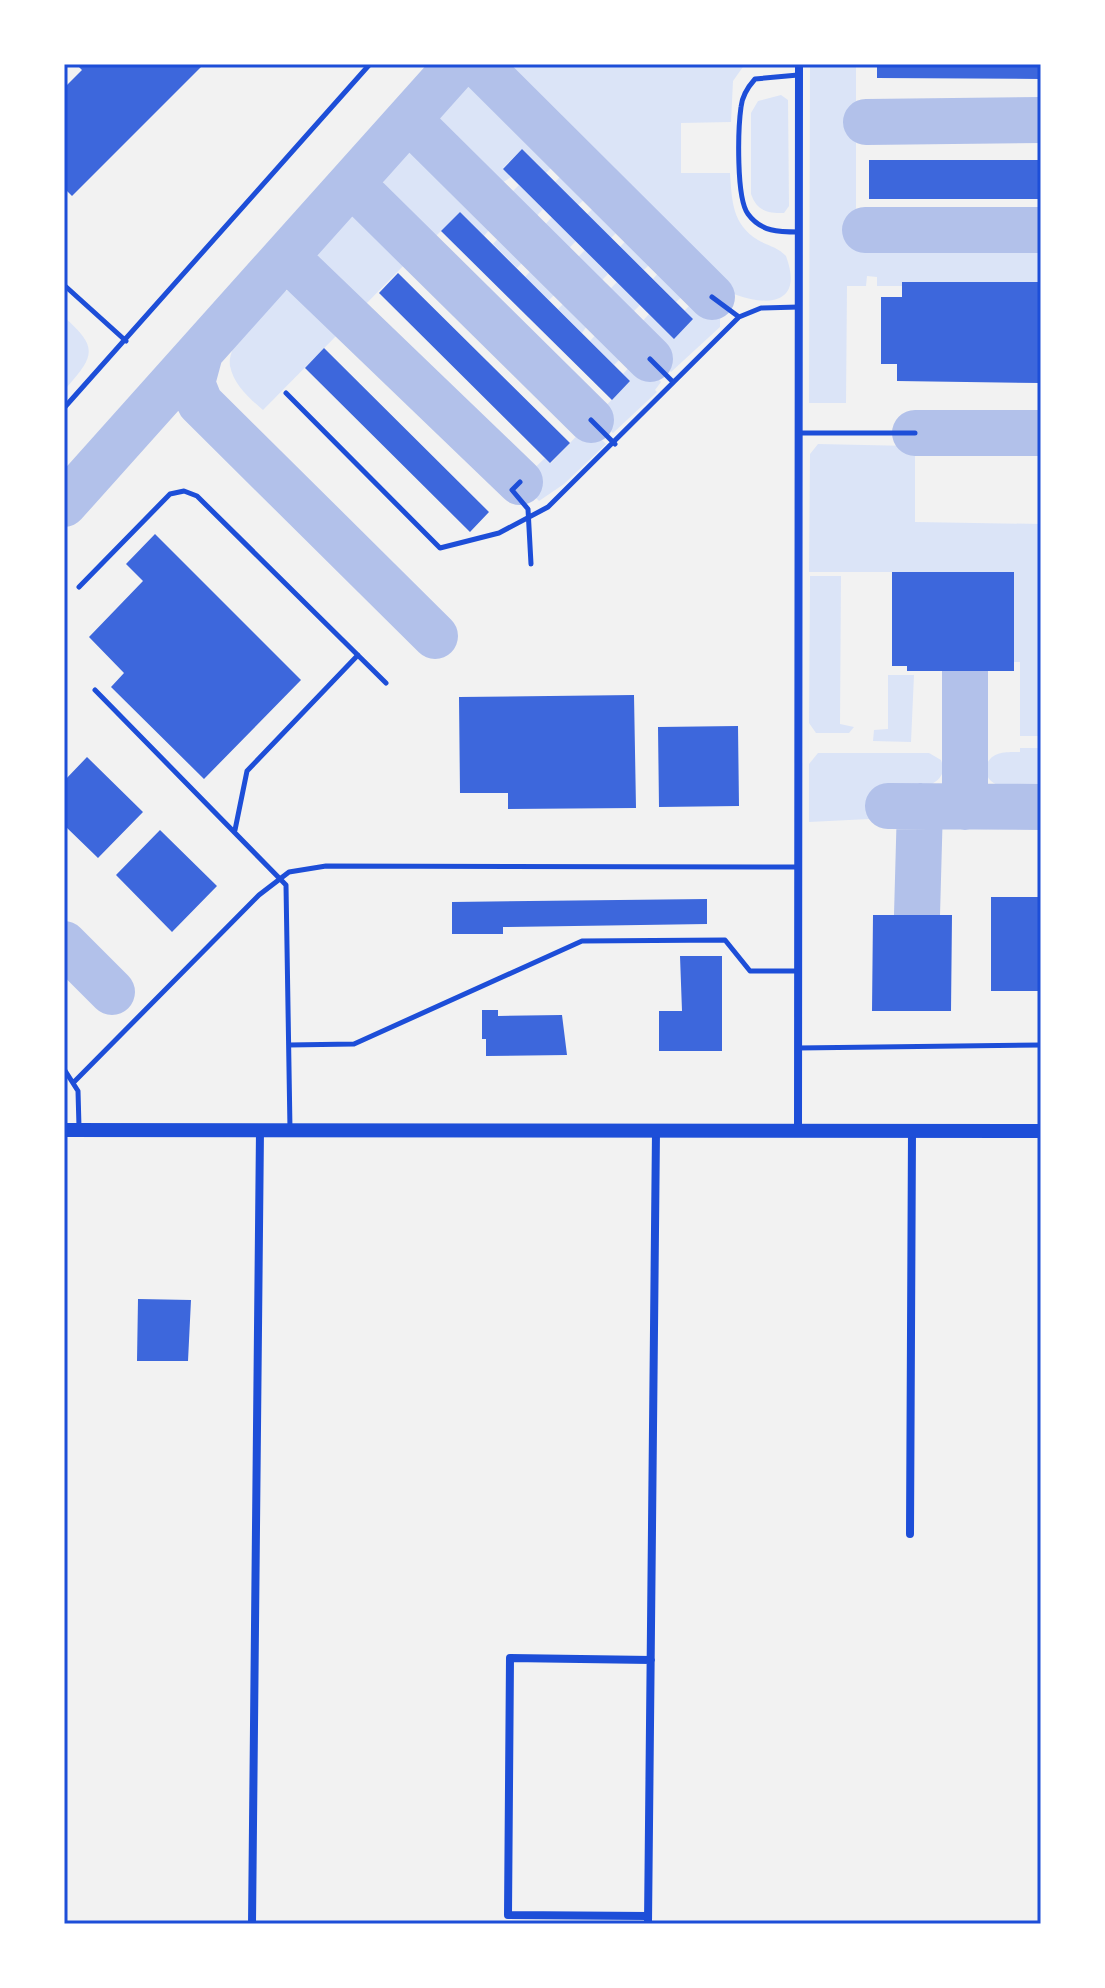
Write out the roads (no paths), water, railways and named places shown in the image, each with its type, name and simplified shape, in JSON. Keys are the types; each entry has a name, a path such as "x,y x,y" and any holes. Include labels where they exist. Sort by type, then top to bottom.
{"main road":[{"path":"72,1130 1041,1131"}],"street":[{"path":"798,1132 799,64"},
{"path":"252,1924 260,1130"},
{"path":"651,1660 510,1658 508,1915 648,1920 651,1660 656,1131"},
{"path":"910,1534 912,1131"}],"lane":[{"path":"64,408 370,64"},
{"path":"799,75 755,79 745,91 741,107 740,190 745,212 758,225 775,232 799,232"},
{"path":"64,285 126,341"},
{"path":"712,297 739,317"},
{"path":"286,393 440,548 499,533 548,507 615,444 672,382 739,317 761,308 799,307"},
{"path":"650,359 672,382"},
{"path":"591,420 615,444"},
{"path":"799,433 915,433"},
{"path":"520,482 512,490 528,509 531,564"},
{"path":"79,587 170,494 184,491 197,496 386,683"},
{"path":"235,831 247,771 358,655"},
{"path":"95,690 280,876 288,894 290,1130"},
{"path":"74,1082 280,876 326,866 798,867"},
{"path":"289,1045 354,1044 582,941 725,940 750,971 798,971"},
{"path":"798,1048 1041,1045"},
{"path":"64,1069 74,1082 79,1103 72,1130"}]}
